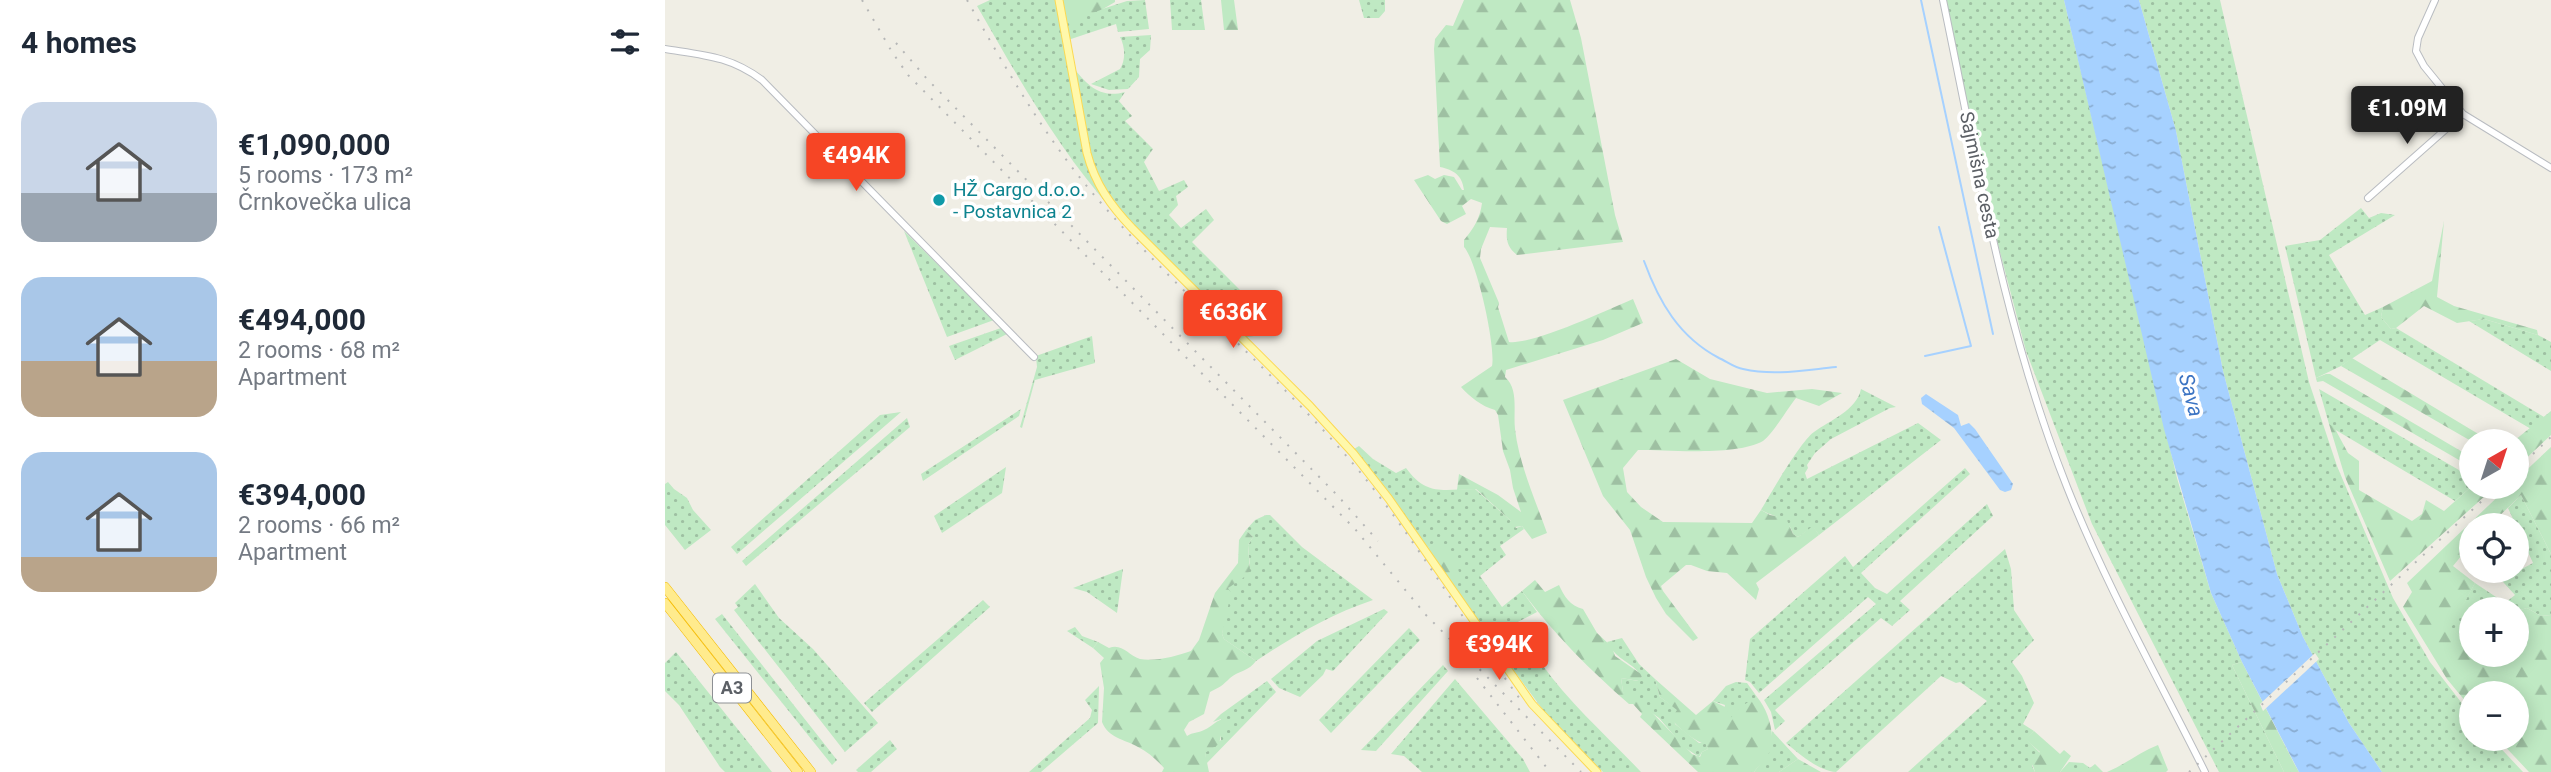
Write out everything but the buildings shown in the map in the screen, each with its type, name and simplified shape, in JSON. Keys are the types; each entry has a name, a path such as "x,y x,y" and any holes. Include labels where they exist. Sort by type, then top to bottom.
{"highway":[{"name":"A3","path":"665,587 811,772"},
{"name":"A3","path":"665,603 798,772"}],"main road":[{"path":"1059,0 1091,167 1114,209 1310,406 1353,453 1389,499 1532,704 1597,772"}],"street":[{"name":"Sajmišna cesta","path":"1943,0 1987,214 2021,348 2057,461 2083,524 2205,772"},
{"path":"2435,0 2418,38 2416,51 2424,66 2463,114 2551,168"},
{"path":"665,49 726,59 739,64 762,80 1034,357"},
{"path":"2368,198 2463,114"}],"green space":[{"path":"990,0 1057,0 1076,107 1099,191 1114,212 1075,164 1008,60 977,6"},
{"path":"1061,0 1115,0 1115,2 1065,24"},
{"path":"1145,0 1149,29 1118,32 1116,24 1068,40 1065,21 1127,1"},
{"path":"1170,0 1201,0 1205,30 1172,30"},
{"path":"1221,0 1234,0 1238,30 1224,30"},
{"path":"1359,0 1385,0 1385,11 1379,18 1364,18"},
{"path":"1464,0 1570,0 1581,38 1615,215 1623,242 1517,255 1508,243 1507,228 1490,227 1480,258 1499,303 1509,342 1552,333 1633,299 1643,323 1603,340 1506,370 1505,377 1514,394 1515,429 1520,455 1547,533 1532,539 1522,526 1508,528 1511,521 1476,489 1457,490 1459,474 1498,495 1521,512 1503,451 1498,415 1495,410 1476,401 1461,387 1492,366 1491,341 1484,305 1474,269 1464,247 1464,240 1476,223 1482,203 1471,199 1462,206 1466,214 1447,224 1441,221 1414,180 1428,175 1435,179 1444,175 1454,177 1464,190 1456,174 1440,167 1434,49 1435,39 1446,25 1453,26"},
{"path":"1946,0 2064,0 2177,478 2211,593 2242,662 2232,665 2284,772 2219,772 2092,524 2026,351 1990,214"},
{"path":"2139,0 2220,0 2309,382 2337,466 2393,598 2430,662 2459,699 2459,751 2503,751 2523,772 2382,772 2349,723 2303,637 2277,574 2223,371 2176,131"},
{"path":"1151,35 1150,50 1140,59 1139,77 1128,89 1109,90 1091,84 1120,69 1124,53 1120,37"},
{"path":"1073,67 1101,92 1125,92 1119,101 1132,116 1125,121 1153,149 1144,162 1159,191 1184,180 1188,187 1176,196 1178,205 1169,215 1181,228 1206,209 1214,220 1192,242 1273,323 1268,330 1243,337 1124,217 1102,186 1090,155"},
{"path":"2361,208 2369,218 2381,213 2395,215 2329,255 2365,315 2383,307 2381,317 2391,329 2396,328 2544,417 2531,429 2380,340 2341,366 2316,378 2285,246 2320,240"},
{"path":"2444,221 2437,297 2454,306 2537,330 2538,335 2484,319 2457,323 2424,306 2396,328 2391,329 2381,317 2383,307 2432,281"},
{"path":"904,231 994,320 947,337"},
{"path":"2484,319 2538,335 2551,342 2551,371 2469,321"},
{"path":"1001,328 1007,334 955,360 949,346"},
{"path":"1092,336 1095,363 1035,380 1022,428 1020,427 1037,367 1036,356"},
{"path":"2352,358 2470,429 2459,429 2459,434 2341,366"},
{"path":"1676,359 1710,379 1767,393 1812,389 1842,393 1819,406 1796,398 1767,438 1751,446 1702,451 1638,450 1623,468 1627,492 1641,507 1663,522 1752,523 1761,510 1786,518 1793,534 1798,537 1813,526 1819,535 1756,583 1759,589 1756,600 1727,573 1707,571 1691,565 1686,565 1661,586 1698,638 1693,641 1666,614 1656,598 1630,530 1603,496 1563,400"},
{"path":"2330,374 2459,450 2459,460 2323,381 2317,382 2316,378"},
{"path":"1861,389 1896,407 1831,439 1815,453 1807,465 1807,479 1918,423 1941,440 1819,535 1813,527 1798,537 1784,521 1761,510 1801,446 1814,432 1848,409"},
{"path":"2319,389 2459,470 2459,498 2455,501 2329,424"},
{"path":"1021,409 1019,416 923,481 921,474"},
{"path":"2551,411 2551,435 2529,456 2529,429"},
{"path":"901,412 737,554 731,547 880,415"},
{"path":"907,418 910,427 746,566 742,561"},
{"path":"2329,424 2334,427 2348,453 2359,461 2359,490 2412,521 2422,514 2426,500 2444,511 2459,498 2482,499 2466,513 2459,513 2459,519 2390,581 2345,477"},
{"path":"1359,446 1373,459 1396,473 1406,468 1421,484 1429,487 1445,490 1475,489 1516,528 1522,526 1524,529 1500,546 1506,555 1480,576 1502,607 1522,591 1537,612 1506,628 1494,644 1450,582 1437,541 1428,548 1354,449"},
{"path":"2551,447 2551,554 2523,499 2529,499 2529,468"},
{"path":"1006,467 1002,493 942,533 934,516"},
{"path":"1965,468 1970,474 1861,573 1875,588 1887,594 1987,504 1993,516 1900,601 1910,610 1892,626 1881,618 1775,710 1785,721 1775,730 1771,712 1764,700 1876,604 1868,597 1759,693 1745,680 1750,639 1845,556 1853,567"},
{"path":"668,482 687,498 693,510 711,530 685,550 665,525 665,484"},
{"path":"2495,499 2517,499 2502,513 2481,513"},
{"path":"2517,499 2523,499 2551,554 2551,615 2541,616 2529,609 2529,597 2512,597 2515,595 2504,583 2529,583 2529,565 2533,563 2529,554 2529,513 2510,513 2508,508"},
{"path":"1270,515 1302,547 1373,600 1312,627 1256,661 1224,639 1222,634 1228,588 1250,566 1248,545 1253,537 1246,530 1255,520"},
{"path":"1246,530 1253,537 1248,545 1250,571 1228,588 1231,593 1222,634 1224,639 1256,661 1210,692 1204,714 1189,722 1184,730 1187,736 1223,719 1229,721 1222,731 1219,744 1205,753 1209,772 1162,772 1164,768 1149,754 1112,735 1102,722 1104,688 1100,663 1104,658 1093,648 1098,642 1109,648 1121,648 1146,660 1191,651 1199,640 1215,593 1238,563 1239,540"},
{"path":"2459,534 2459,559 2453,566 2459,571 2459,583 2475,583 2468,597 2459,597 2459,613 2451,628 2459,635 2459,667 2529,667 2529,609 2541,616 2551,615 2551,772 2529,772 2509,751 2529,751 2529,681 2459,681 2459,694 2447,679 2403,607 2412,592 2407,583"},
{"path":"1437,540 1457,565 1460,576 1455,581 1450,582 1428,548"},
{"path":"2005,549 2011,569 2014,610 2034,640 2012,662 2022,676 2034,703 2023,724 2034,731 2026,739 2040,753 2032,766 2035,772 1908,772 1987,701 1960,682 1956,683 1941,676 1836,772 1816,765 1786,743"},
{"path":"1123,569 1117,613 1087,592 1073,588"},
{"path":"1535,580 1545,592 1559,585 1574,606 1583,609 1597,633 1612,647 1615,656 1641,674 1639,681 1621,678 1623,692 1635,695 1692,754 1700,757 1702,752 1708,749 1706,744 1692,738 1671,719 1677,710 1660,697 1655,679 1696,715 1713,701 1729,709 1723,718 1727,722 1740,707 1757,697 1768,717 1772,733 1771,748 1765,759 1754,772 1698,772 1640,717 1642,714 1633,704 1629,704 1600,677 1546,621 1522,591"},
{"path":"2475,583 2496,597 2467,597"},
{"path":"755,584 779,618 813,649 878,723 845,752 734,610 738,607 735,603"},
{"path":"983,600 990,607 872,712 864,703"},
{"path":"1384,609 1388,612 1333,671 1326,669 1300,697 1279,688 1271,679 1317,641"},
{"path":"2459,612 2459,635 2450,628"},
{"path":"722,614 837,760 832,765 715,619"},
{"path":"1519,625 1552,678 1641,772 1603,772 1546,714 1498,649 1507,634"},
{"path":"1075,627 1082,636 1098,642 1093,648 1067,631"},
{"path":"1409,628 1420,640 1331,733 1319,720"},
{"path":"1622,638 1639,664 1655,679 1660,697 1678,710 1674,716 1675,724 1699,743 1706,743 1708,749 1699,757 1684,747 1659,718 1623,692 1621,678 1638,681 1642,677 1611,649 1607,642"},
{"path":"676,652 772,772 725,772 720,767 679,705 665,691 665,663"},
{"path":"2242,662 2299,772 2284,772 2232,665"},
{"path":"1443,665 1448,671 1376,751 1361,750"},
{"path":"1455,679 1523,759 1530,772 1422,772 1404,756 1391,754"},
{"path":"1267,681 1276,692 1206,764 1205,752 1221,740 1221,719 1213,722"},
{"path":"1736,682 1747,683 1757,697 1727,723 1722,718 1725,705 1713,701 1726,686"},
{"path":"1099,686 1098,723 1041,772 1029,772 1090,718 1092,710 1085,700"},
{"path":"1772,731 1798,759 1779,772 1754,772 1768,754"},
{"path":"2034,731 2060,754 2064,750 2071,756 2060,772 2035,772 2031,760 2040,752 2025,739"},
{"path":"890,740 897,749 871,772 856,770"},
{"path":"2158,745 2168,770 2166,772 2107,772 2145,751"},
{"path":"1798,759 1821,772 1779,772"},
{"path":"2069,762 2083,763 2090,768 2095,764 2103,772 2060,772"}],"water":[{"name":"Sava","path":"2064,0 2139,0 2176,131 2223,371 2277,574 2303,637 2349,723 2382,772 2299,772 2242,662 2211,593 2164,429"},
{"path":"1926,394 1958,415 1961,426 1969,423 1975,429 2013,484 2011,490 2000,490 1954,428 1922,404 1921,398"}],"pier":[{"path":"2315,653 2319,659 2263,711 2260,704"}],"waterway":[{"path":"1921,0 1993,334"},
{"path":"1925,356 1971,346 1939,227"},
{"path":"1644,261 1656,290 1672,317 1693,340 1719,358 1740,368 1766,372 1836,367"}],"railway":[{"path":"862,0 908,75 1355,529 1426,615 1581,772"},
{"path":"967,0 1029,105 1081,179 1163,270 1293,399 1355,466 1399,523 1520,699"},
{"path":"896,43 928,80 1337,495 1378,541"},
{"path":"2529,458 2551,437"},
{"path":"2189,772 2484,499"},
{"path":"1477,678 1550,772"}],"place":[{"name":"HŽ Cargo d.o.o. - Postavnica 2","path":"939,200"}]}
